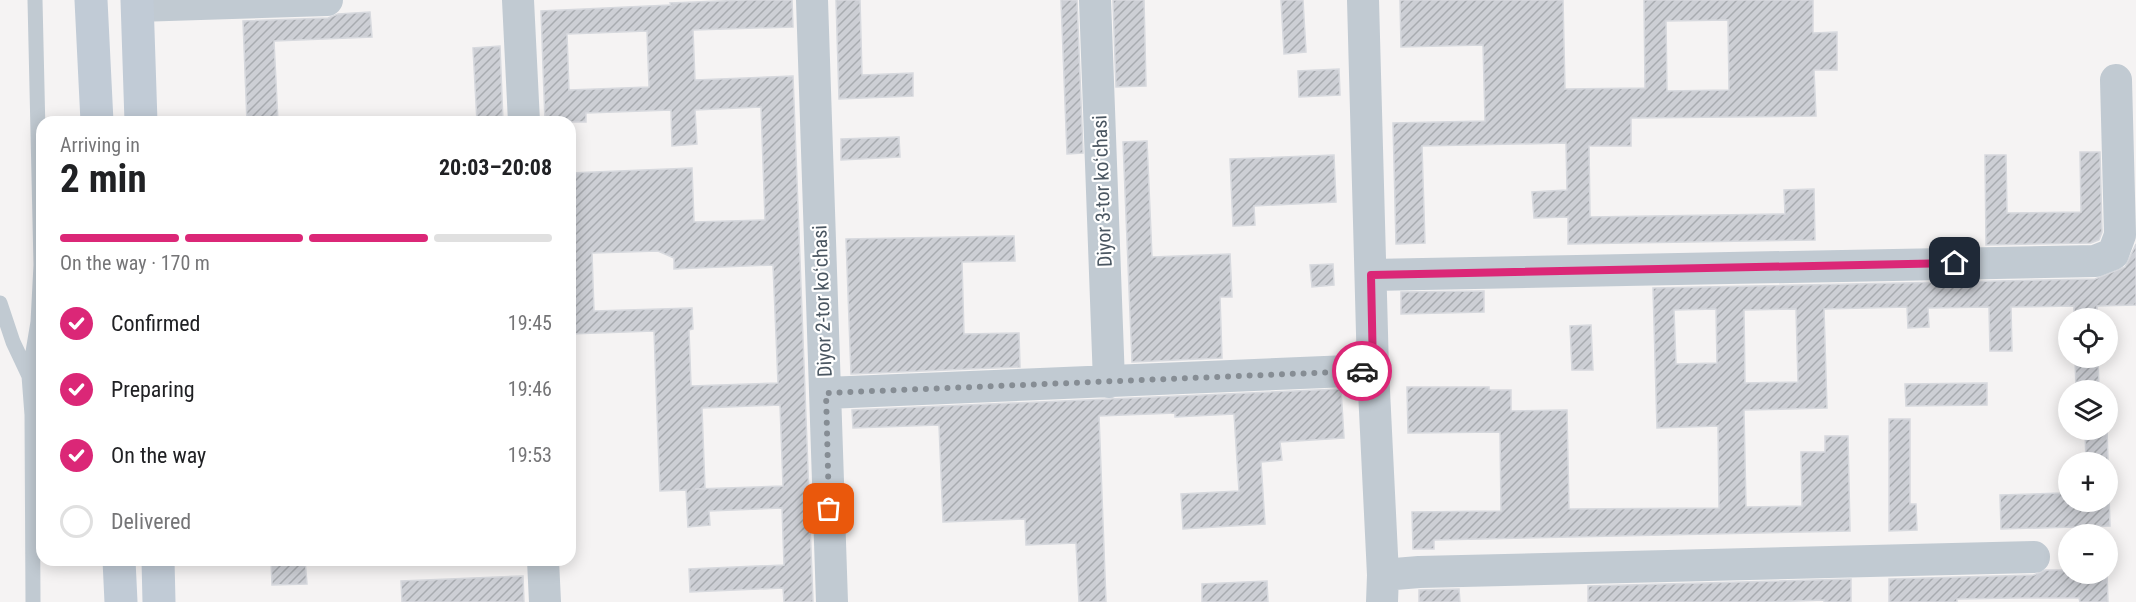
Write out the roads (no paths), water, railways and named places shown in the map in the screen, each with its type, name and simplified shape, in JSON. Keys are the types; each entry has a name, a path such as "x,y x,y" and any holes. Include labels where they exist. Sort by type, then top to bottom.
{"main road":[{"path":"91,0 97,116"},
{"path":"137,3 141,116"},
{"path":"119,566 121,602"},
{"path":"158,566 159,602"}],"street":[{"path":"137,3 327,0"},
{"path":"518,0 524,116"},
{"name":"Diyor 2-tor koʻchasi","path":"812,0 832,602"},
{"name":"Diyor 3-tor koʻchasi","path":"1095,0 1109,382"},
{"path":"1363,0 1373,370 1382,588 1441,572 2034,557"},
{"path":"1371,275 2095,261 2113,254 2120,235 2116,80"},
{"path":"826,393 1373,370"},
{"path":"543,566 545,602"}],"lane":[{"path":"35,0 38,116"},
{"path":"0,303 13,342 29,376"},
{"path":"33,602 32,415 29,376 36,338"}]}
